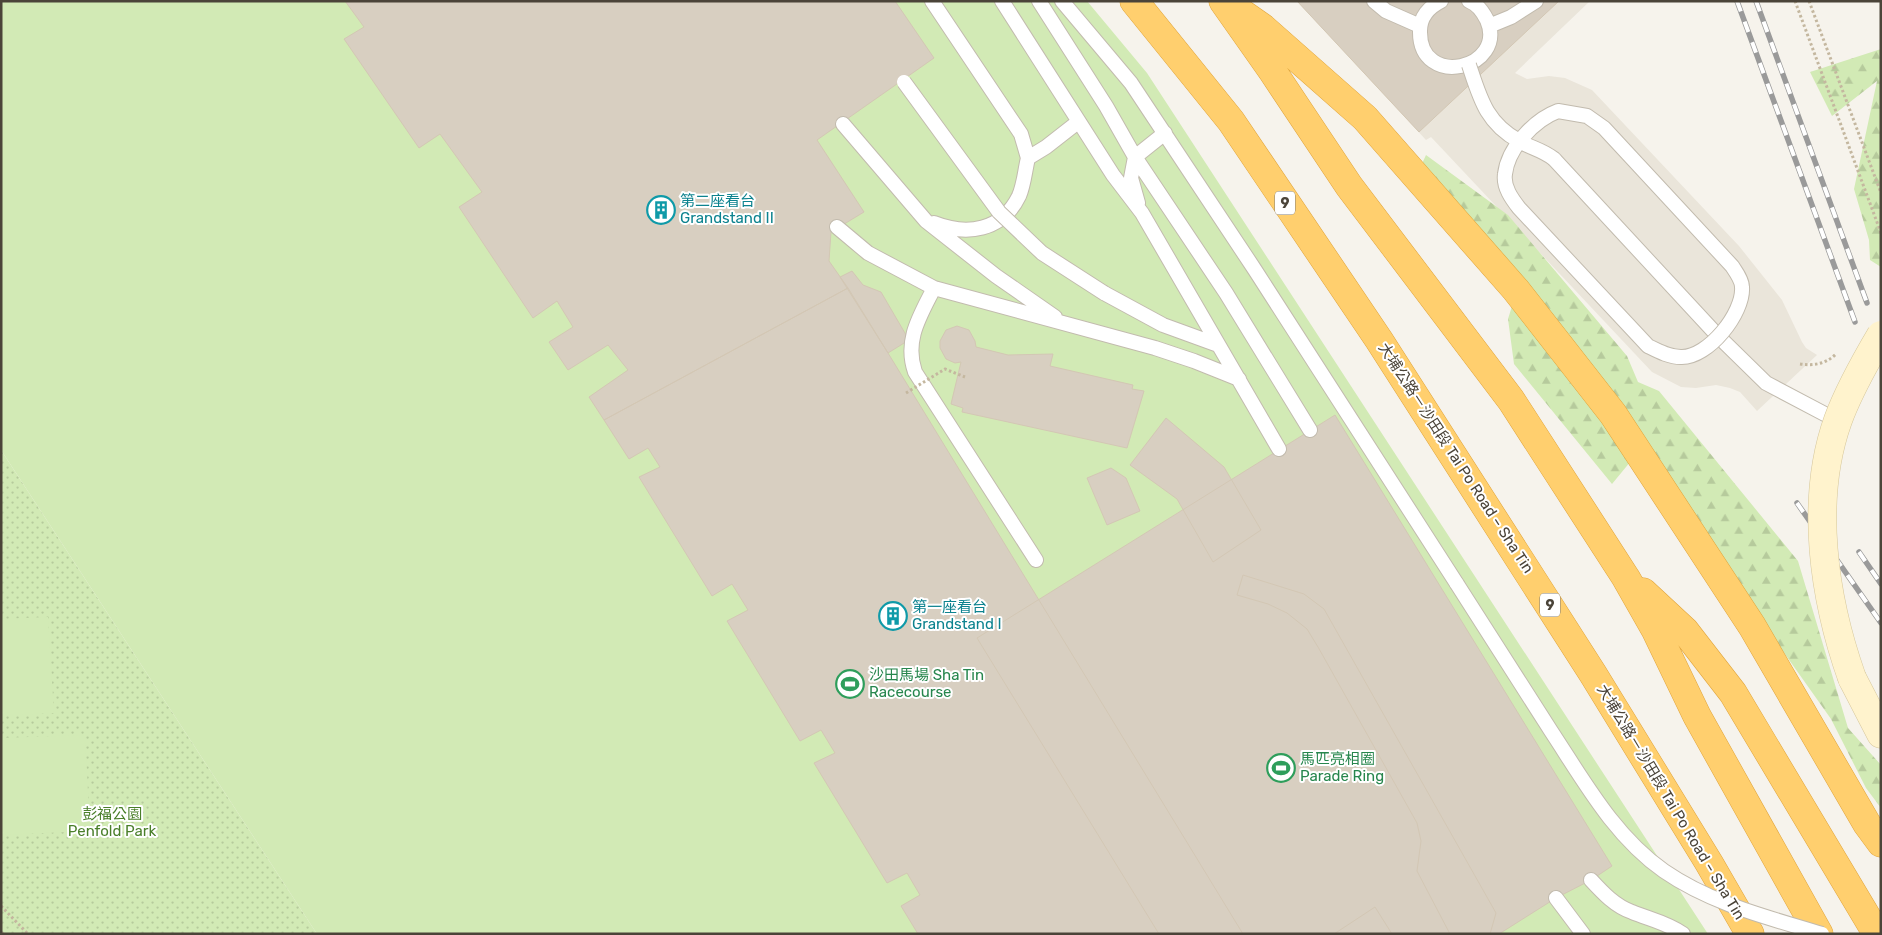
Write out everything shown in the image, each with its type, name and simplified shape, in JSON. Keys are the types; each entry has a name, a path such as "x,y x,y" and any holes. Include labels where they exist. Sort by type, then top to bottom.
{"highway":[{"name":"大埔公路－沙田段 Tai Po Road – Sha Tin","path":"1134,1 1231,122 1379,340 1589,666 1710,863 1750,934"},
{"path":"1224,1 1349,186 1511,400 1626,578 1655,629 1697,716 1821,934"},
{"path":"1224,1 1263,28 1365,118 1516,290 1613,414 1752,626 1867,824 1881,843"},
{"path":"1626,578 1685,631 1733,693 1876,934"}],"street":[{"path":"1881,335 1862,368 1838,421 1825,479 1823,526 1826,580 1840,645 1852,678 1881,734"}],"lane":[{"path":"926,221 950,229 978,229 1001,220 1019,195 1028,158 1021,134 932,1"},
{"path":"1002,1 1078,122 1113,175 1142,213 1279,449"},
{"path":"1039,1 1106,106 1135,157 1226,293 1310,430"},
{"path":"1062,1 1131,83 1165,133 1589,789 1630,843 1664,870 1709,897 1746,911 1821,934"},
{"path":"1374,1 1386,11 1420,26"},
{"path":"1441,1 1434,5 1424,16 1420,26 1423,47 1437,63 1453,68 1469,65 1479,58 1486,48 1489,38 1489,26 1483,13 1469,1"},
{"path":"1489,26 1511,17 1536,1"},
{"path":"1469,65 1479,98 1486,112 1495,123 1516,140 1540,149 1554,160 1718,336 1766,383 1838,421"},
{"path":"904,82 1004,217 1042,254 1104,294 1163,325 1218,345"},
{"path":"1566,111 1587,116 1596,121 1732,266 1742,285 1741,296 1732,319 1718,336 1701,351 1691,356 1670,356 1648,346 1513,201 1504,174 1510,155 1520,140 1548,115 1566,111"},
{"path":"1028,158 1046,147 1078,122"},
{"path":"843,124 926,221 996,276 1064,323"},
{"path":"1142,213 1131,178 1135,157 1165,133"},
{"path":"837,227 868,254 934,288 1194,361 1238,379"},
{"path":"934,288 914,327 910,358 915,372 1036,560"},
{"path":"1591,880 1608,899 1630,912 1655,919 1683,934"},
{"path":"1556,898 1583,934"},
{"path":"1566,934 1570,918"}],"path":[{"path":"1795,1 1881,233"},
{"path":"1809,1 1881,193"},
{"path":"1800,364 1811,365 1821,363 1838,352"},
{"path":"906,393 945,369 965,377"},
{"path":"1,906 28,934"}],"shaded area":[{"path":"1297,1 1590,1 1515,73 1527,79 1549,76 1565,78 1592,90 1739,246 1782,300 1806,348 1817,355 1757,411 1740,392 1730,388 1716,385 1696,388 1681,387 1652,372 1431,137 1426,140"}],"green space":[{"name":"沙田馬場 Sha Tin Racecourse","path":"1,1 1087,1 1147,73 1708,934 317,934 1,450"},
{"path":"1881,49 1881,267 1870,260 1869,240 1854,189 1877,81 1832,116 1810,72"},
{"path":"1426,155 1508,215 1627,356 1638,382 1659,391 1798,561 1848,728 1881,765 1881,808 1866,788 1831,719 1640,450 1612,484 1514,364 1508,319 1517,290 1420,168"},
{"name":"彭福公園 Penfold Park","path":"1,450 317,934 1,934"},
{"path":"48,617 54,713 1,716 1,619"},
{"path":"85,735 90,831 1,835 1,738"}],"building":[{"name":"第二座看台 Grandstand II","path":"345,1 895,1 934,58 817,140 864,212 831,232 829,261 848,288 604,420 589,397 628,370 608,345 568,370 549,342 573,327 557,301 533,318 459,207 482,192 440,134 419,148 344,39 364,27"},
{"path":"1297,1 1559,1 1419,132"},
{"path":"852,271 863,285 881,292 909,340 888,353 840,277"},
{"name":"第一座看台 Grandstand I","path":"848,288 1243,934 918,934 901,906 920,895 907,873 887,883 814,763 835,753 821,730 800,741 727,621 748,610 732,584 712,596 639,477 660,467 648,448 629,459 604,420"},
{"path":"957,326 969,330 976,347 1008,355 1053,354 1050,366 1133,385 1132,389 1144,391 1127,448 962,412 963,408 951,404 961,362 955,363 946,359 940,348 940,341 946,330"},
{"name":"馬匹亮相圈 Parade Ring","path":"1335,415 1612,866 1499,934 1159,934 977,638"},
{"path":"1166,418 1224,467 1261,530 1213,562 1177,499 1130,465"},
{"path":"1111,468 1126,478 1140,511 1107,525 1087,478"},
{"path":"1243,575 1304,594 1324,609 1496,913 1490,934 1450,934 1417,871 1421,841 1417,823 1318,647 1307,629 1287,613 1268,604 1237,595"},
{"path":"1375,907 1392,934 1334,934"}],"railway":[{"path":"1737,1 1855,322"},
{"path":"1756,1 1867,303"},
{"path":"1797,503 1881,623"},
{"path":"1859,552 1881,584"}],"place":[{"name":"第二座看台 Grandstand II","path":"661,210"},
{"name":"第一座看台 Grandstand I","path":"893,616"},
{"name":"沙田馬場 Sha Tin Racecourse","path":"850,684"},
{"name":"馬匹亮相圈 Parade Ring","path":"1281,768"}]}
